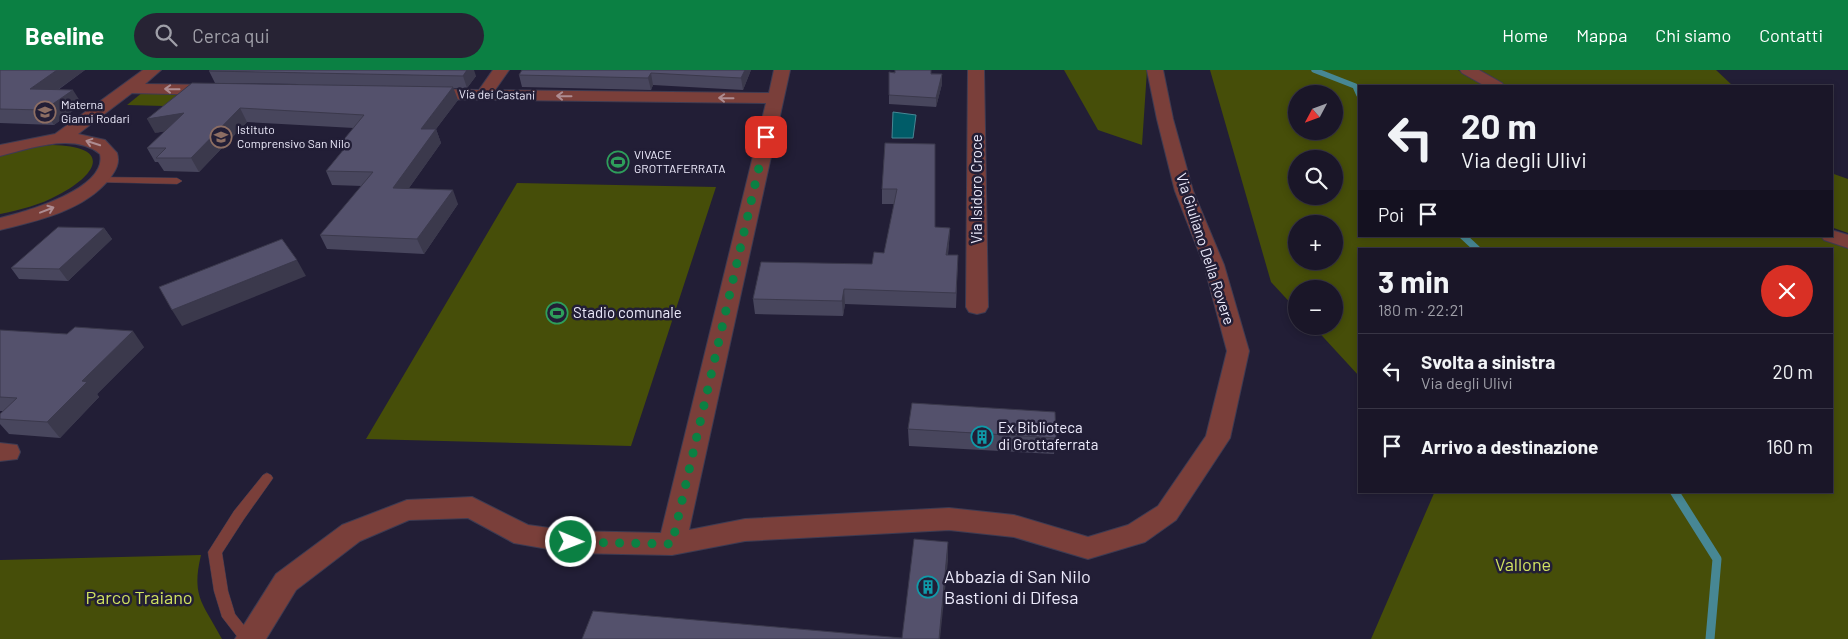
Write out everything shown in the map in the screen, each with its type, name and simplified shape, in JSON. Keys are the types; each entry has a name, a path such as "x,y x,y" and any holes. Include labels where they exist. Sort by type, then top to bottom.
{"street":[{"path":"60,139 153,70"},
{"path":"483,96 501,70"},
{"path":"249,639 286,582 308,564 350,533 408,510 472,507 523,535 571,542 672,544 782,70"},
{"name":"Via Isidoro Croce","path":"976,70 977,307"},
{"name":"Via Giuliano Della Rovere","path":"672,544 745,530 949,519 1014,526 1088,548 1136,534 1167,513 1218,438 1238,351 1214,265 1184,191 1165,119 1155,70"},
{"path":"1468,70 1494,85"},
{"path":"129,88 227,90"},
{"name":"Via dei Castani","path":"414,94 775,98"},
{"path":"0,151 36,142 60,139 92,142 102,146 108,152 110,160 107,170 98,180 70,200 48,210 0,224"},
{"path":"1833,237 1848,242"}],"lane":[{"path":"98,180 177,181"},
{"path":"249,639 229,617 221,591 215,552 239,515 267,478"}],"green space":[{"path":"1064,70 1147,70 1142,145 1098,130"},
{"name":"Vallone","path":"1210,70 1458,70 1486,85 1358,85 1358,237 1832,237 1848,243 1848,639 1371,639 1434,493 1833,493 1833,248 1358,248 1358,375 1321,335 1343,335 1343,280 1288,280 1288,300 1271,282"},
{"path":"1476,70 1716,70 1732,85 1503,85"},
{"path":"143,92 180,93 164,106 127,105"},
{"path":"52,145 84,150 91,155 93,162 90,170 72,187 51,199 30,207 0,214 0,156 33,147"},
{"path":"1833,174 1848,179 1848,233 1833,228"},
{"name":"Stadio comunale","path":"517,183 716,187 631,446 366,439"},
{"name":"Parco Traiano","path":"201,555 197,581 198,591 204,608 222,639 0,639 0,560"}],"shaded area":[{"path":"893,112 916,115 913,138 892,138"}],"building":[{"path":"0,70 57,70 30,89 73,90 44,110 0,109"},
{"path":"210,70 467,70 463,76"},
{"path":"522,70 745,70 741,78 651,73 648,78 519,75"},
{"path":"895,70 931,70 931,74 942,74 936,98 889,95 889,72 895,73"},
{"path":"192,83 453,87 421,129 436,129 393,188 453,190 417,239 320,235 373,172 326,171 349,143 341,143 364,115 240,108 191,158 156,158 166,148 147,148 184,113 147,119"},
{"path":"885,143 935,144 935,227 950,228 946,255 958,255 956,293 844,289 842,301 753,299 761,262 872,264 874,252 884,253 897,189 882,189"},
{"path":"58,227 104,228 59,269 11,268"},
{"path":"282,239 297,260 172,310 159,287"},
{"path":"75,327 133,331 82,381 87,382 47,422 0,419 0,414 17,398 0,397 0,330 67,334"},
{"path":"912,403 1055,412 1056,438 908,429"},
{"path":"914,539 948,542 939,639 582,639 593,611 902,638"}],"waterway":[{"path":"1314,70 1355,86 1358,93"},
{"path":"1464,237 1476,248"},
{"path":"1675,493 1717,559 1710,639"}],"place":[{"name":"Materna Gianni Rodari","path":"45,112"},
{"name":"Istituto Comprensivo San Nilo","path":"221,137"},
{"name":"VIVACE GROTTAFERRATA","path":"618,162"},
{"name":"Stadio comunale","path":"557,313"},
{"name":"Ex Biblioteca di Grottaferrata","path":"982,437"},
{"name":"Abbazia di San Nilo Bastioni di Difesa","path":"928,587"}],"route":[{"path":"571,542 672,544 766,137"}]}
